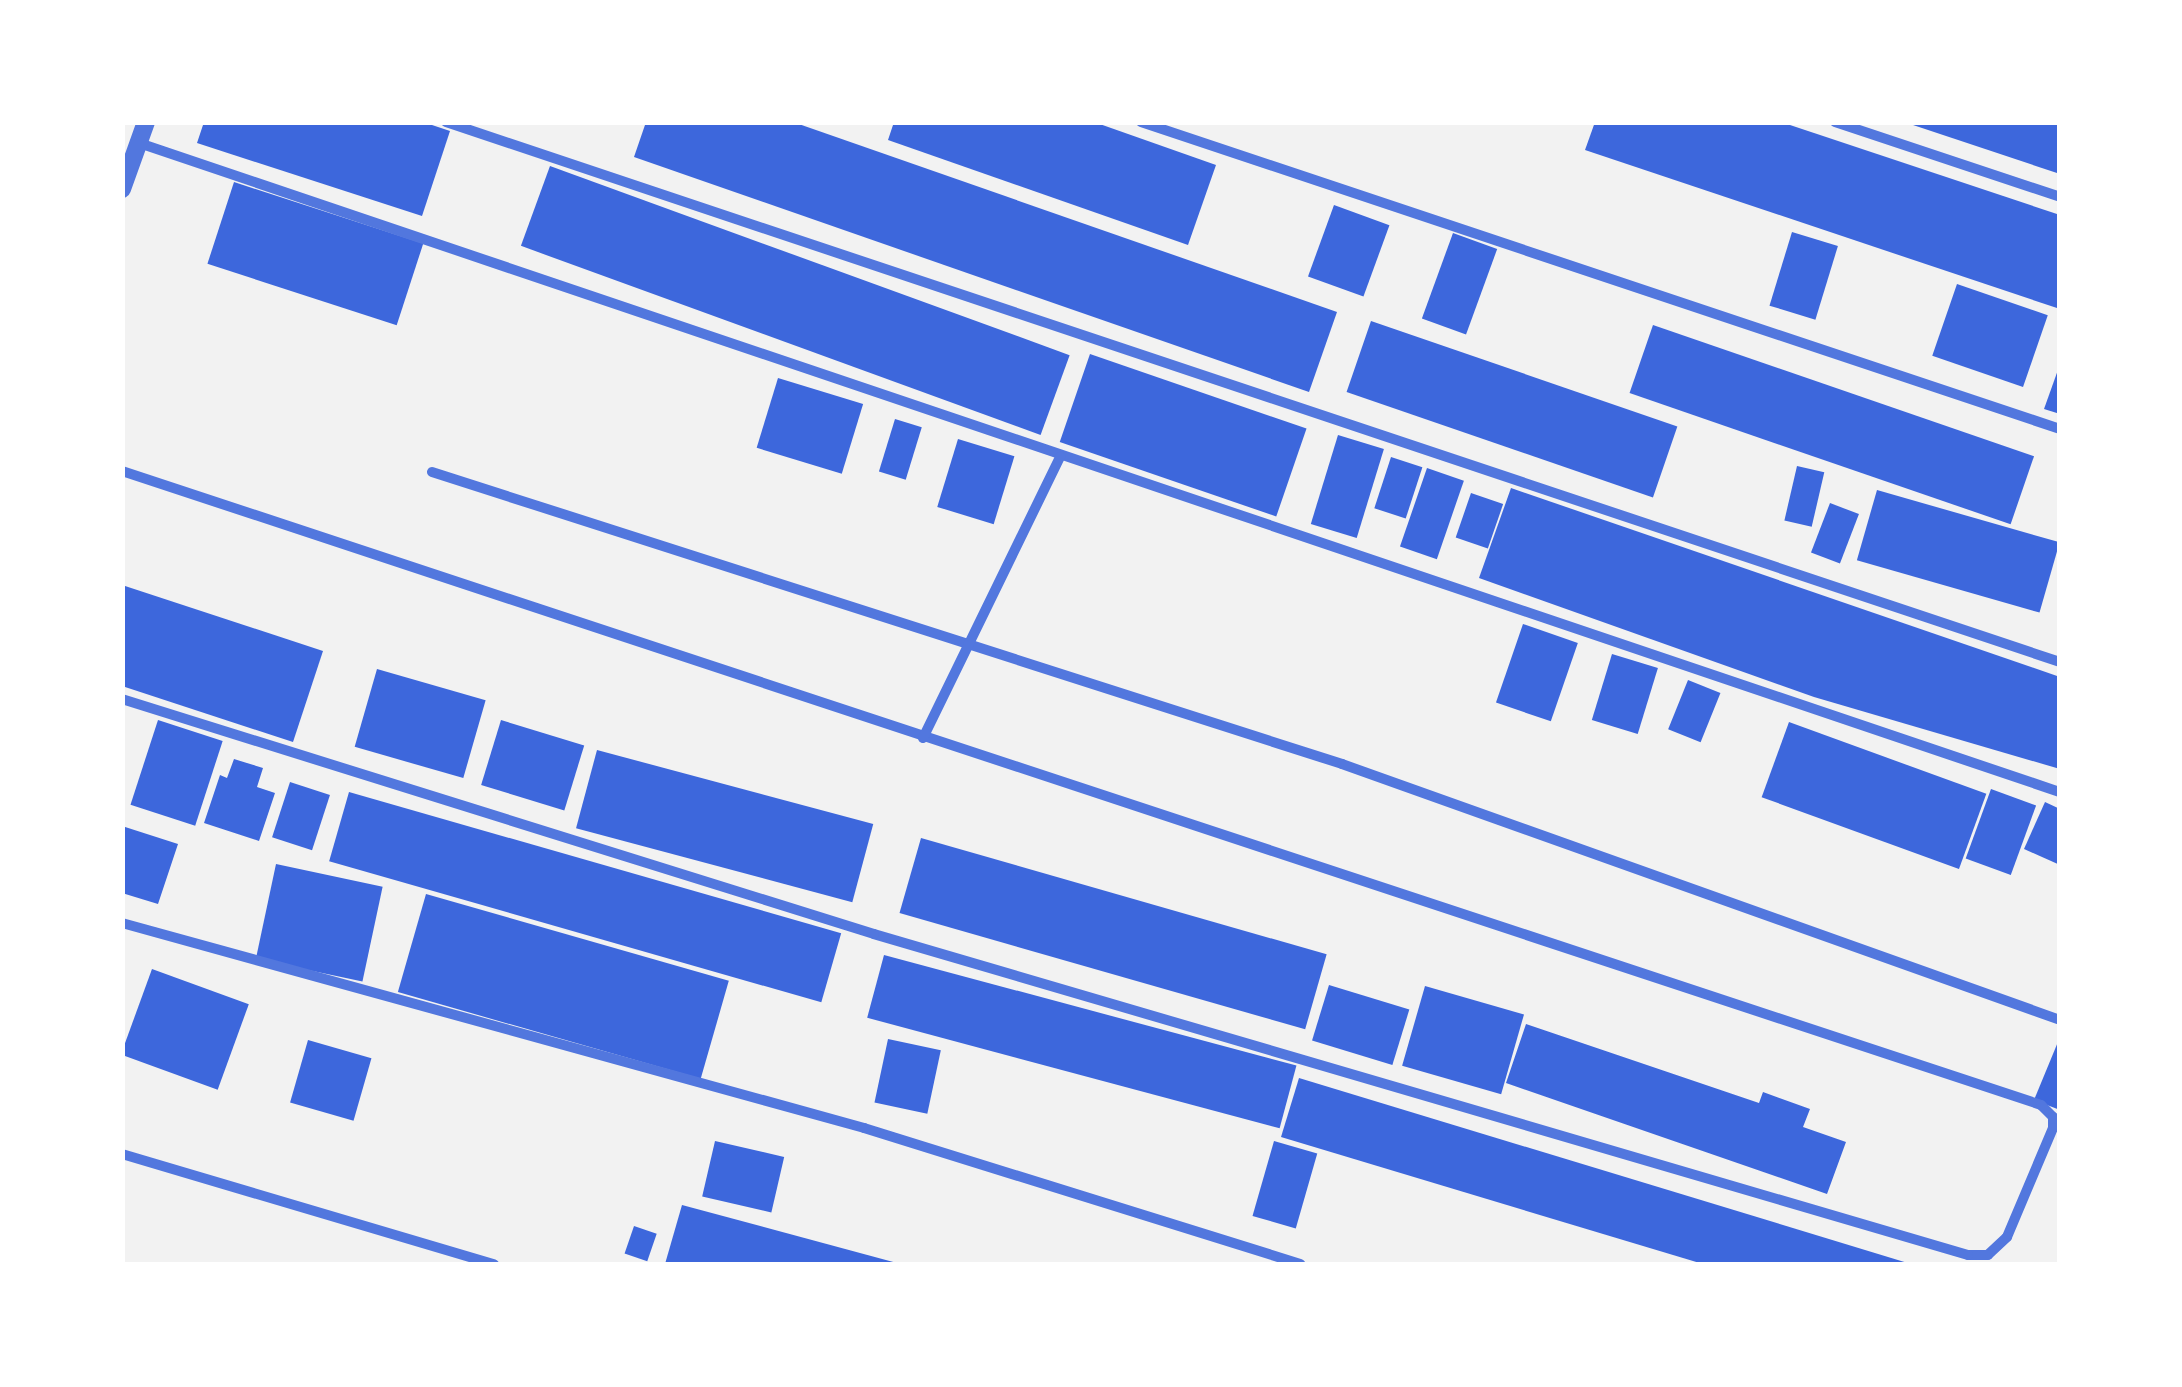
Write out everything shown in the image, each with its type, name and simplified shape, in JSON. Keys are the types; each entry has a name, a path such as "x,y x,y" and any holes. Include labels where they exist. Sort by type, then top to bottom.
{"street":[{"path":"122,189 146,122"},
{"path":"446,122 2060,662"},
{"path":"1141,122 2060,429"},
{"path":"1835,122 2060,198"},
{"path":"139,143 2060,792"},
{"path":"923,738 964,646 1060,457"},
{"path":"122,472 2041,1105 2053,1117 2054,1128 2007,1237 1988,1255 1968,1255 874,934 122,699"},
{"path":"432,472 964,646 1342,764 2060,1020"},
{"path":"122,923 864,1128 1300,1264"},
{"path":"122,1154 494,1264"}],"building":[{"path":"204,122 423,122 450,131 422,216 197,143"},
{"path":"646,122 793,122 1337,312 1309,392 634,157"},
{"path":"894,122 1094,122 1216,165 1188,245 888,140"},
{"path":"1595,122 1781,122 2060,215 2060,309 1585,150"},
{"path":"2060,122 2060,174 1907,123"},
{"path":"550,166 1070,355 1041,435 521,246"},
{"path":"234,182 423,243 397,325 207,264"},
{"path":"1334,205 1389,225 1363,297 1308,276"},
{"path":"1792,232 1838,246 1815,320 1769,306"},
{"path":"1453,233 1497,249 1466,335 1422,319"},
{"path":"1957,284 2048,315 2023,387 1932,356"},
{"path":"1371,321 1677,426 1653,497 1347,392"},
{"path":"1653,325 2034,456 2011,524 1630,393"},
{"path":"1090,354 1307,429 1276,516 1060,442"},
{"path":"2060,367 2060,414 2044,409"},
{"path":"778,378 863,404 842,474 757,448"},
{"path":"895,419 922,427 906,480 879,472"},
{"path":"1338,435 1384,449 1357,538 1311,524"},
{"path":"958,439 1014,456 994,524 937,507"},
{"path":"1391,457 1422,467 1406,519 1374,508"},
{"path":"1797,466 1824,472 1812,527 1784,521"},
{"path":"1427,468 1464,481 1437,559 1400,546"},
{"path":"1511,488 2060,677 2060,769 1814,697 1479,578"},
{"path":"1877,490 2060,542 2040,613 1857,560"},
{"path":"1471,493 1503,504 1488,549 1456,537"},
{"path":"1830,503 1859,514 1840,564 1811,552"},
{"path":"122,585 323,651 293,742 122,686"},
{"path":"1523,624 1578,643 1551,721 1496,702"},
{"path":"1612,654 1658,668 1638,734 1592,720"},
{"path":"377,669 486,700 463,778 355,747"},
{"path":"1688,680 1720,693 1701,742 1668,729"},
{"path":"158,720 223,741 195,826 130,805"},
{"path":"501,720 584,745 564,810 481,785"},
{"path":"1789,722 1986,794 1959,869 1762,797"},
{"path":"597,750 873,824 852,902 576,828"},
{"path":"234,759 263,768 257,787 275,793 259,841 204,823 220,775 227,778"},
{"path":"290,782 330,795 312,850 272,837"},
{"path":"1991,789 2036,805 2011,875 1966,859"},
{"path":"349,792 841,933 821,1002 329,861"},
{"path":"2045,802 2060,809 2060,865 2024,849"},
{"path":"122,826 178,844 158,904 122,893"},
{"path":"921,838 1327,954 1305,1029 900,913"},
{"path":"276,864 383,887 362,982 256,959"},
{"path":"426,894 729,981 701,1079 398,992"},
{"path":"884,955 1296,1066 1280,1128 867,1018"},
{"path":"152,969 249,1004 218,1090 122,1055"},
{"path":"1329,985 1409,1010 1392,1065 1312,1040"},
{"path":"1425,986 1524,1014 1501,1094 1402,1066"},
{"path":"1526,1024 1759,1103 1763,1092 1810,1109 1803,1127 1846,1142 1827,1194 1506,1083"},
{"path":"2060,1037 2060,1110 2034,1100"},
{"path":"888,1039 941,1050 927,1114 874,1103"},
{"path":"308,1040 371,1058 354,1121 290,1102"},
{"path":"1299,1078 1911,1264 1703,1264 1281,1137"},
{"path":"715,1141 784,1157 771,1213 702,1197"},
{"path":"1274,1141 1317,1153 1296,1228 1253,1216"},
{"path":"682,1205 897,1263 665,1264"},
{"path":"634,1226 657,1234 647,1261 625,1253"}]}
